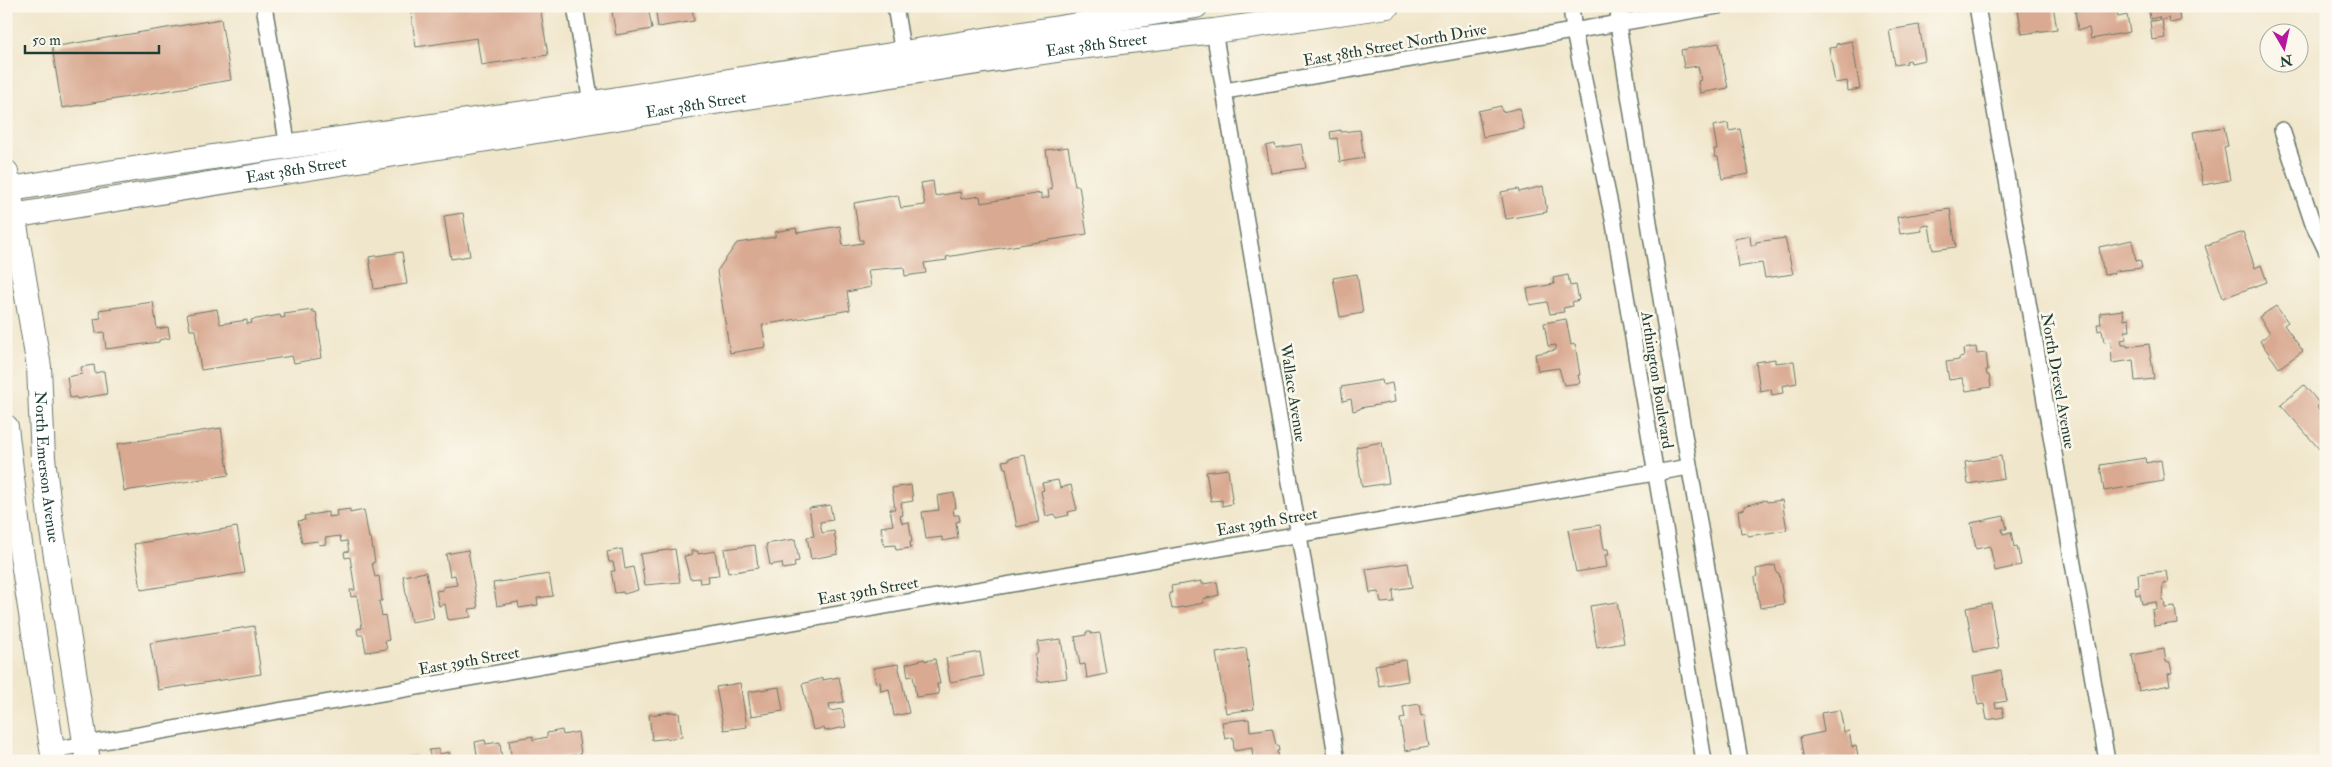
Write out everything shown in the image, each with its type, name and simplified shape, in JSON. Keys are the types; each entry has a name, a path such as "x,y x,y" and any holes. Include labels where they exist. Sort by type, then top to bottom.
{"main road":[{"name":"East 38th Street","path":"7,184 288,147 591,103 1196,6"},
{"name":"East 38th Street","path":"10,216 721,101 1070,48 1214,32 1387,6"},
{"name":"North Emerson Avenue","path":"7,184 10,216 39,367 43,458 52,533 87,752"},
{"path":"6,427 21,553 53,755"}],"street":[{"path":"264,6 288,147"},
{"path":"575,6 591,103"},
{"path":"895,6 904,54"},
{"name":"Arthington Boulevard","path":"1571,6 1574,32 1614,224 1704,761"},
{"name":"Arthington Boulevard","path":"1619,6 1618,24 1645,204 1740,761"},
{"name":"East 38th Street North Drive","path":"1225,91 1718,6"},
{"name":"North Drexel Avenue","path":"1978,6 2107,761"},
{"name":"Wallace Avenue","path":"1214,32 1337,761"},
{"path":"2282,130 2312,221 2326,250"},
{"name":"East 39th Street","path":"53,755 87,752 1298,534 1689,467"}],"building":[{"path":"410,6 540,6 548,55 481,65 477,38 416,47"},
{"path":"648,6 652,29 616,35 612,12"},
{"path":"655,6 692,6 694,21 658,27"},
{"path":"2053,6 2057,29 2022,34 2018,10"},
{"path":"2096,6 2116,6 2118,17 2127,15 2130,32 2091,39 2089,28 2078,30 2075,11"},
{"path":"2148,6 2178,6 2180,21 2170,23 2169,18 2162,20 2165,38 2152,40 2150,21 2160,20 2159,17 2150,19"},
{"path":"221,19 231,80 62,108 52,47"},
{"path":"1919,25 1925,60 1911,63 1910,60 1906,61 1907,63 1895,65 1889,30"},
{"path":"1852,41 1860,89 1848,91 1847,81 1835,83 1829,48 1837,47 1836,44"},
{"path":"1719,43 1728,88 1700,93 1698,81 1701,80 1698,66 1684,68 1681,50"},
{"path":"1501,106 1502,112 1520,108 1524,129 1483,137 1478,111"},
{"path":"1728,123 1729,131 1740,129 1749,174 1722,179 1718,157 1715,157 1714,149 1717,149 1713,126"},
{"path":"2224,127 2228,146 2224,147 2230,180 2203,185 2193,132"},
{"path":"1341,130 1341,132 1360,130 1364,158 1340,162 1337,138 1331,139 1330,132"},
{"path":"1275,144 1276,148 1301,144 1306,168 1271,173 1266,146"},
{"path":"1068,147 1075,186 1079,186 1087,234 946,257 947,260 924,263 926,273 905,276 904,267 868,270 871,287 847,292 850,310 762,325 766,347 730,353 717,271 737,243 775,237 775,232 796,228 797,233 840,226 843,246 863,243 863,240 860,240 854,203 898,195 901,208 925,205 921,183 933,181 935,196 960,192 961,199 980,196 981,203 1041,193 1041,199 1049,197 1048,190 1052,189 1046,150"},
{"path":"1543,186 1547,212 1506,219 1501,192 1518,189 1519,192"},
{"path":"1950,209 1956,247 1933,250 1929,225 1921,226 1922,231 1900,234 1897,217"},
{"path":"463,213 470,256 451,259 444,216"},
{"path":"2243,232 2255,268 2261,265 2267,282 2223,298 2205,246"},
{"path":"1750,236 1751,246 1756,245 1756,242 1785,238 1793,274 1765,278 1762,263 1738,267 1734,239"},
{"path":"2132,240 2136,261 2140,260 2142,268 2115,271 2116,273 2104,275 2099,247"},
{"path":"402,252 407,284 374,289 369,257"},
{"path":"1357,274 1363,313 1340,317 1333,278"},
{"path":"1568,275 1570,286 1576,285 1579,300 1572,302 1573,306 1563,308 1564,312 1550,314 1547,302 1530,305 1527,289 1554,284 1553,278"},
{"path":"153,302 157,329 168,327 170,338 159,340 159,342 106,349 104,332 96,333 94,319 101,318 99,310"},
{"path":"2276,306 2288,322 2284,325 2303,351 2279,368 2260,341 2270,333 2259,317"},
{"path":"217,309 220,324 247,320 247,324 252,323 251,320 280,315 281,318 285,317 284,314 313,310 313,313 316,312 322,351 320,351 321,358 294,363 292,356 201,370 195,330 190,330 187,314"},
{"path":"2123,310 2124,320 2129,319 2130,331 2125,331 2126,339 2121,340 2122,345 2127,345 2127,347 2149,344 2154,379 2135,381 2133,360 2112,363 2111,341 2104,342 2102,330 2098,331 2097,324 2101,324 2100,313"},
{"path":"1566,319 1571,345 1575,344 1580,383 1564,385 1559,368 1538,371 1535,354 1556,350 1556,345 1548,346 1544,323"},
{"path":"1976,347 1977,354 1986,353 1988,370 1986,370 1991,387 1966,391 1962,378 1949,380 1946,362 1959,360 1959,358 1964,357 1963,349"},
{"path":"1775,359 1775,363 1794,361 1797,383 1782,386 1783,393 1772,395 1771,389 1760,391 1756,362"},
{"path":"94,365 95,373 104,371 107,394 77,399 76,397 70,398 67,377 82,374 81,367"},
{"path":"1382,380 1383,385 1392,383 1395,402 1353,411 1351,399 1343,401 1341,387"},
{"path":"2304,385 2320,404 2317,407 2326,417 2326,447 2321,451 2281,405"},
{"path":"221,428 229,475 124,491 117,444"},
{"path":"1382,442 1389,483 1362,487 1356,447"},
{"path":"1025,455 1039,522 1017,527 1006,468 1004,468 1002,461"},
{"path":"2001,456 2004,478 1968,484 1965,462"},
{"path":"2145,458 2146,463 2161,460 2164,481 2104,491 2100,465"},
{"path":"1228,469 1232,504 1222,506 1222,500 1211,501 1206,472"},
{"path":"1058,480 1060,488 1071,485 1077,510 1068,512 1069,515 1056,518 1055,514 1046,516 1041,491 1044,490 1042,483"},
{"path":"911,485 913,501 901,503 903,515 900,516 902,523 909,522 911,548 896,550 895,545 884,546 881,527 893,525 890,509 895,509 892,488"},
{"path":"954,493 956,508 953,508 954,515 959,515 960,521 956,522 958,538 942,541 942,537 926,539 922,512 939,510 937,496"},
{"path":"1766,500 1767,502 1782,500 1787,530 1748,536 1747,532 1741,533 1738,511 1744,509 1744,506"},
{"path":"830,505 833,520 820,522 822,533 834,531 838,554 811,559 807,537 814,536 809,508"},
{"path":"350,509 350,513 364,510 375,562 372,563 375,577 379,576 382,601 379,601 382,616 385,615 389,640 385,641 387,649 366,652 363,635 358,635 357,629 362,628 357,596 351,597 350,590 355,590 350,557 345,558 344,552 349,551 347,541 341,542 340,536 325,538 326,544 319,545 318,541 302,543 298,521 305,520 304,516 328,512 328,517 337,516 336,511"},
{"path":"2004,516 2007,529 2002,529 2003,534 2011,532 2014,547 2017,546 2021,565 1995,571 1990,546 1976,549 1971,523"},
{"path":"1600,525 1604,549 1608,549 1609,555 1605,555 1607,567 1576,572 1568,530"},
{"path":"237,527 245,573 141,590 134,544"},
{"path":"795,539 799,561 794,562 795,567 783,569 782,563 770,565 766,544"},
{"path":"755,545 758,568 728,573 724,549"},
{"path":"622,549 625,569 633,567 638,590 624,594 623,592 615,593 611,571 615,571 613,562 609,562 607,552"},
{"path":"675,549 680,582 645,585 640,554"},
{"path":"468,550 478,608 469,609 471,617 448,620 445,604 439,606 436,591 443,590 443,587 457,585 455,575 450,576 446,554"},
{"path":"691,551 698,551 698,554 715,551 719,575 708,576 709,582 700,583 699,578 690,579 684,556 692,555"},
{"path":"1408,563 1412,587 1393,590 1394,602 1381,603 1379,592 1370,593 1366,569"},
{"path":"1775,565 1777,574 1779,573 1784,604 1760,608 1755,577 1757,576 1756,569"},
{"path":"2166,571 2168,583 2163,584 2162,600 2164,600 2165,608 2175,607 2177,623 2154,626 2152,610 2157,609 2156,602 2142,604 2140,594 2136,595 2135,588 2139,587 2138,574"},
{"path":"426,572 434,618 411,622 403,576"},
{"path":"549,574 553,596 537,598 538,605 519,608 518,602 497,606 493,583"},
{"path":"1202,581 1202,584 1217,582 1219,595 1203,599 1204,603 1172,609 1169,593 1172,593 1171,586"},
{"path":"1617,602 1624,643 1597,648 1590,606"},
{"path":"1991,603 1998,648 1974,652 1966,608"},
{"path":"254,626 261,674 158,690 150,643"},
{"path":"1086,632 1091,632 1091,634 1100,633 1107,674 1087,678 1085,664 1080,665 1075,637 1086,635"},
{"path":"1061,639 1067,678 1038,682 1035,656 1039,651 1037,642"},
{"path":"1246,648 1254,709 1226,713 1216,653"},
{"path":"2164,649 2166,662 2170,662 2172,673 2168,674 2170,685 2139,691 2132,655"},
{"path":"980,652 984,676 950,682 946,658"},
{"path":"925,659 925,661 935,659 940,684 937,684 939,694 916,697 913,676 908,677 906,664"},
{"path":"1405,660 1408,681 1379,686 1375,665"},
{"path":"898,664 909,713 894,716 889,689 881,691 880,682 876,683 873,668"},
{"path":"2001,671 2007,701 1995,703 1996,708 2002,707 2004,717 1987,720 1984,704 1978,705 1973,676"},
{"path":"839,677 844,702 829,704 830,711 842,709 846,727 825,731 824,728 813,730 802,684 823,678 823,680"},
{"path":"740,683 747,727 724,730 716,687"},
{"path":"779,687 783,711 751,716 748,692"},
{"path":"1419,704 1421,716 1424,715 1429,747 1405,751 1400,719 1405,718 1403,707"},
{"path":"1840,710 1844,732 1849,731 1852,747 1856,746 1858,757 1854,757 1855,761 1827,761 1826,756 1804,761 1800,737 1824,732 1821,713"},
{"path":"671,712 679,713 682,737 652,740 649,715"},
{"path":"1249,719 1250,731 1272,728 1276,745 1278,745 1278,761 1253,761 1252,748 1234,751 1233,737 1225,739 1222,722"},
{"path":"562,730 563,735 578,732 581,754 550,759 551,761 512,761 509,740 533,736 533,740 547,737 547,733"},
{"path":"485,740 486,744 500,742 502,761 478,761 475,742"},
{"path":"439,749 439,754 449,752 450,761 431,761 429,750"},
{"path":"415,755 416,761 385,761 385,760"},
{"path":"2033,755 2034,761 2005,761 2005,760"}]}
